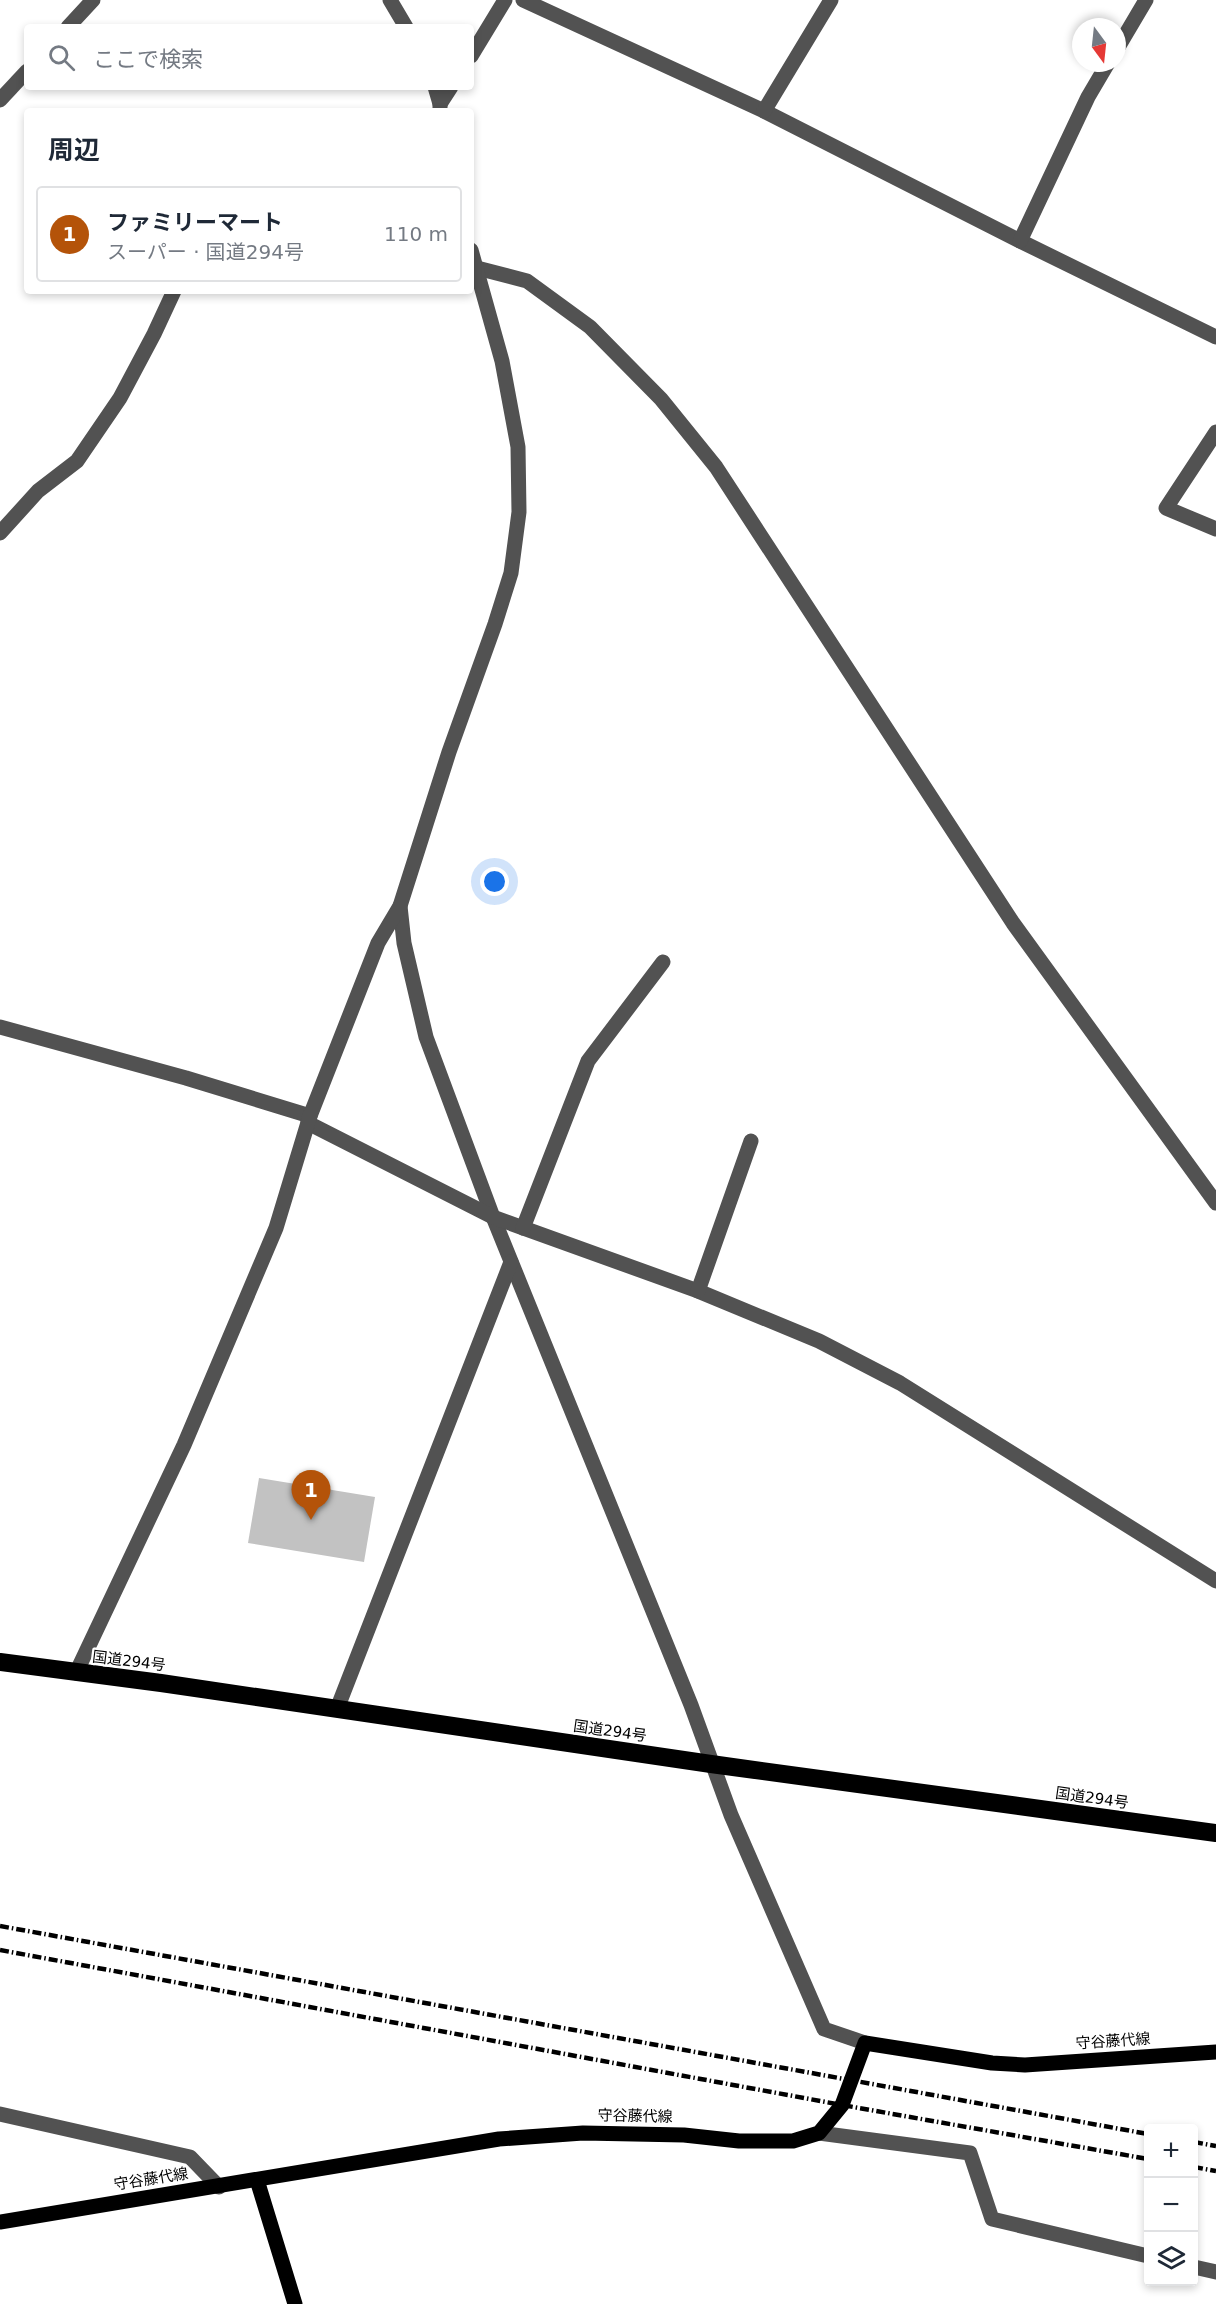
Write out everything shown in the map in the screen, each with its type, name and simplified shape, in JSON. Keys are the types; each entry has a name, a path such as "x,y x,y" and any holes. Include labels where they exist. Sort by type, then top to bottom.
{"highway":[{"name":"国道294号","path":"0,1662 711,1764 1216,1833"}],"main road":[{"name":"守谷藤代線","path":"865,2043 992,2063 1025,2065 1216,2052"},
{"path":"819,2133 842,2105 865,2043"},
{"name":"守谷藤代線","path":"0,2222 499,2139 583,2133 684,2134 740,2141 794,2141 819,2133"},
{"path":"257,2180 295,2304"}],"street":[{"path":"71,24 93,0"},
{"path":"390,0 404,24"},
{"path":"474,51 505,0"},
{"path":"523,0 765,111 1216,338"},
{"path":"765,111 831,0"},
{"path":"1126,34 1146,0"},
{"path":"1020,241 1088,97 1103,72"},
{"path":"0,100 24,74"},
{"path":"436,90 440,108"},
{"path":"440,108 449,90"},
{"path":"76,1673 184,1445 276,1228 309,1120 378,943 400,906 449,752 508,583 518,522 518,447 502,361 474,259"},
{"path":"477,268 527,281 590,327 661,399 716,467 1013,923 1216,1203"},
{"path":"0,533 38,491 77,461 120,398 173,294"},
{"path":"1216,432 1166,508 1216,530"},
{"path":"400,906 404,943 426,1037 493,1218 686,1694 731,1815 824,2029 865,2043"},
{"path":"523,1228 588,1061 663,962"},
{"path":"0,1027 186,1078 309,1120 493,1218 698,1291 819,1341 900,1383 1216,1581"},
{"path":"698,1291 751,1141"},
{"path":"337,1709 511,1262"},
{"path":"0,2114 190,2157 219,2187"},
{"path":"819,2133 970,2152 992,2218 1144,2255"},
{"path":"1198,2267 1216,2272"}],"building":[{"path":"259,1478 375,1497 364,1562 248,1543"}],"railway":[{"path":"0,1926 1144,2133"},
{"path":"0,1950 1144,2158"},
{"path":"1198,2143 1216,2146"},
{"path":"1198,2168 1216,2171"}],"place":[{"name":"ファミリーマート","path":"311,1520"}]}
